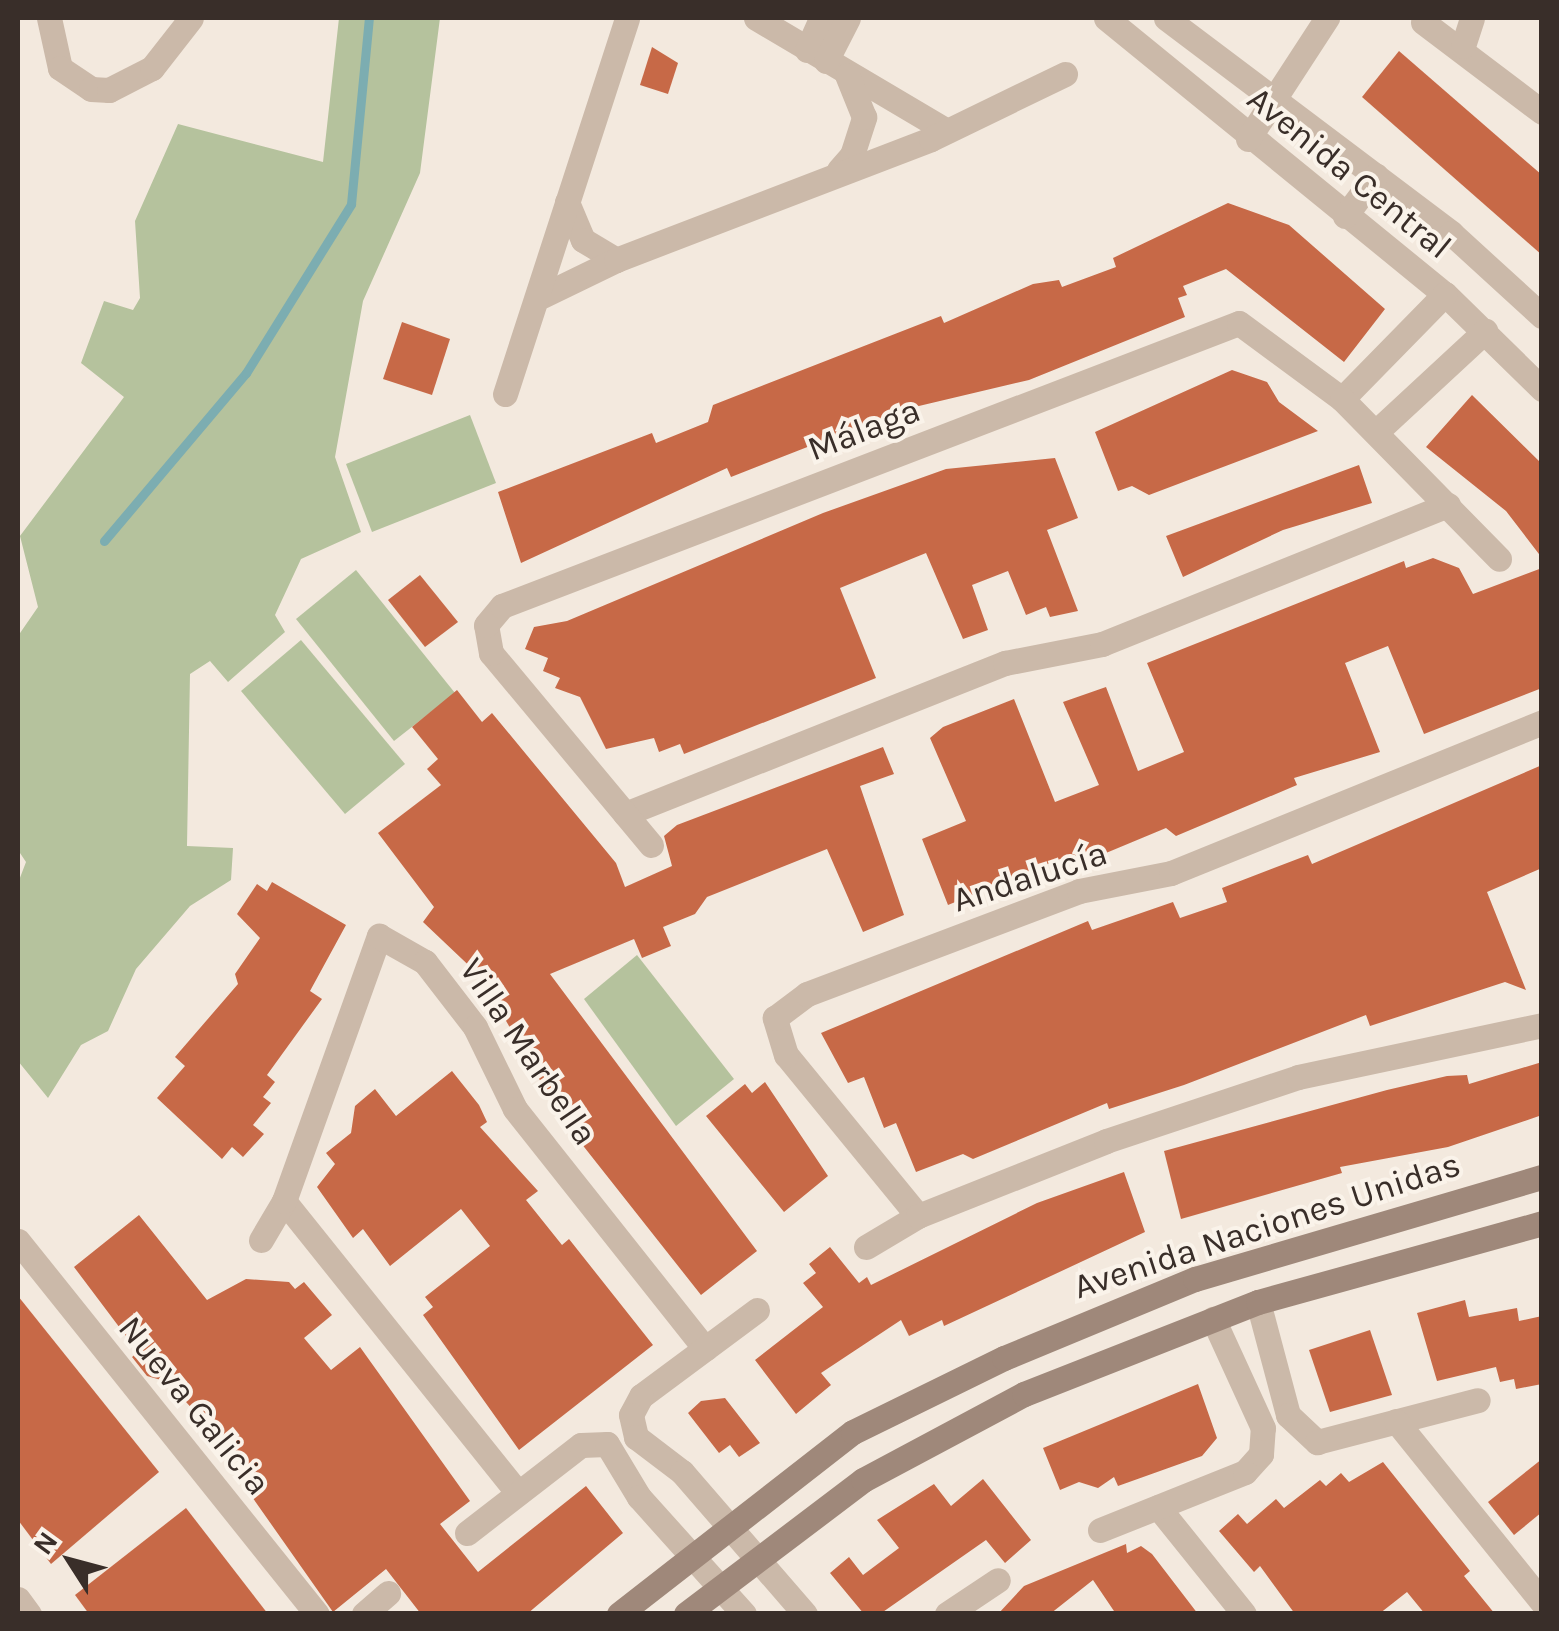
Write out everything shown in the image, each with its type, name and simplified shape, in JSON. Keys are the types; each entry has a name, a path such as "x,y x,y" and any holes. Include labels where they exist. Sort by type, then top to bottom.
{"street":[{"path":"50,18 60,68 91,89 109,90 152,68 191,18"},
{"path":"505,394 542,296 540,274 568,202 628,18"},
{"path":"756,18 942,128"},
{"path":"821,18 827,62 864,118 852,155 838,170"},
{"path":"827,62 848,18"},
{"name":"Avenida Central","path":"1106,18 1248,139 1445,294 1542,390"},
{"name":"Avenida Central","path":"1166,18 1376,176 1542,316"},
{"path":"1248,139 1278,99 1326,18"},
{"path":"1463,46 1472,18"},
{"path":"1424,22 1463,46 1542,112"},
{"path":"542,296 616,260 1065,74"},
{"path":"1345,216 1376,176"},
{"path":"568,202 583,240 616,260"},
{"path":"1445,294 1342,399 1499,559"},
{"name":"Málaga","path":"651,844 492,653 486,625 502,606 1240,323 1342,399"},
{"path":"1376,432 1485,332"},
{"path":"626,814 1006,663 1102,644 1448,505"},
{"name":"Andalucía","path":"918,1216 786,1054 775,1018 807,994 1079,890 1171,873 1542,722"},
{"name":"Villa Marbella","path":"261,1240 284,1200 379,936 400,942 475,1027 515,1109 705,1349"},
{"path":"866,1247 918,1216 1298,1077 1542,1025"},
{"name":"Avenida Naciones Unidas","path":"619,1614 728,1525 853,1432 1151,1296 1430,1204 1542,1177"},
{"path":"284,1200 518,1494"},
{"name":"Avenida Naciones Unidas","path":"686,1614 756,1557 936,1435 1166,1336 1258,1302 1542,1223"},
{"name":"Nueva Galicia","path":"18,1241 317,1614"},
{"path":"1151,1296 1166,1336"},
{"path":"1258,1302 1288,1416 1300,1432 1317,1442 1478,1400"},
{"path":"757,1310 642,1396 631,1415 636,1436 728,1525 804,1614"},
{"path":"1100,1530 1246,1472 1261,1454 1263,1428 1213,1319"},
{"path":"1396,1421 1542,1602"},
{"path":"467,1533 581,1445 608,1444 690,1556 744,1614"},
{"path":"1158,1507 1244,1614"},
{"path":"948,1614 998,1580"},
{"path":"364,1614 388,1594"}],"green space":[{"path":"339,18 440,18 420,173 363,301 335,457 361,532 301,559 275,615 285,632 228,682 210,661 190,674 187,846 233,848 231,880 190,906 136,969 108,1031 81,1045 48,1098 18,1061 18,883 26,862 18,850 18,636 38,607 20,536 124,397 81,363 104,301 133,310 140,298 135,221 178,124 323,162"},
{"path":"470,415 496,483 372,532 346,464"},
{"path":"356,570 455,693 394,741 296,619"},
{"path":"301,640 405,764 345,814 241,691"},
{"path":"637,955 734,1079 676,1126 584,999"}],"building":[{"path":"652,47 678,63 668,94 640,85"},
{"path":"1399,51 1542,175 1542,255 1362,97"},
{"path":"1228,203 1289,225 1385,309 1344,362 1226,269 1183,286 1187,295 1178,298 1185,317 1029,380 902,410 731,477 727,468 521,563 498,492 652,433 656,443 708,422 713,405 941,316 944,323 1033,284 1059,280 1062,287 1116,267 1113,258"},
{"path":"402,322 450,339 432,395 383,379"},
{"path":"1232,370 1267,382 1279,402 1318,431 1149,495 1132,486 1118,491 1095,432"},
{"path":"1472,395 1542,464 1542,558 1506,511 1426,447"},
{"path":"1055,458 1078,518 1047,530 1078,611 1050,617 1046,607 1026,615 1008,571 972,585 988,630 963,639 926,553 840,588 876,678 684,754 680,744 659,752 654,738 606,749 580,697 555,688 560,678 543,671 548,658 525,649 534,627 567,621 823,513 946,469"},
{"path":"1359,465 1372,503 1283,530 1183,577 1166,536"},
{"path":"1433,558 1459,568 1473,594 1542,568 1542,688 1424,734 1388,646 1345,663 1380,752 1294,778 1297,785 1176,836 1166,828 1106,853 1060,859 948,905 922,839 966,821 930,738 943,727 1014,699 1055,802 1099,785 1063,702 1106,687 1138,771 1184,752 1147,663 1404,561 1406,568"},
{"path":"420,575 458,622 425,647 388,600"},
{"path":"457,690 482,722 492,713 616,863 625,887 672,866 664,836 677,825 883,747 894,774 860,786 904,915 863,932 827,849 707,897 695,914 663,927 671,946 642,958 634,939 550,974 757,1251 701,1295 562,1119 481,977 423,922 434,907 378,833 441,785 427,769 438,759 412,727"},
{"path":"1542,765 1542,868 1487,892 1526,990 1505,982 1370,1026 1366,1015 1184,1085 1109,1109 1107,1103 973,1159 963,1154 916,1172 896,1123 884,1128 864,1077 848,1083 821,1033 1088,921 1092,930 1173,902 1180,918 1227,902 1222,888 1308,855 1312,864"},
{"path":"272,882 346,925 310,991 322,999 267,1075 275,1082 263,1097 271,1103 253,1125 264,1134 243,1157 232,1147 222,1159 157,1098 185,1066 175,1057 238,984 235,974 260,938 237,914 257,884 267,891"},
{"path":"1542,1062 1542,1115 1448,1147 1340,1167 1342,1173 1181,1219 1164,1151 1387,1090 1447,1076 1467,1075 1469,1084"},
{"path":"452,1071 479,1105 487,1122 480,1127 538,1191 526,1200 562,1245 569,1239 653,1345 519,1450 423,1315 433,1307 425,1297 490,1246 461,1209 390,1266 363,1229 353,1238 317,1187 335,1164 326,1153 351,1133 355,1106 375,1089 396,1116"},
{"path":"765,1082 828,1176 784,1212 706,1116 745,1084 752,1093"},
{"path":"1124,1172 1145,1232 944,1326 942,1320 909,1336 901,1320 821,1373 831,1385 796,1414 755,1360 823,1307 803,1283 816,1273 809,1264 830,1247 859,1283 867,1277 871,1285 1037,1203"},
{"path":"139,1215 207,1300 246,1279 289,1282 295,1289 304,1282 332,1315 304,1338 331,1370 360,1347 470,1501 440,1524 478,1572 586,1486 623,1533 527,1614 421,1614 386,1569 333,1612 238,1477 242,1464 168,1382 147,1376 132,1357 138,1352 74,1267"},
{"path":"18,1296 159,1472 51,1564 18,1520"},
{"path":"1465,1300 1469,1317 1517,1308 1519,1321 1542,1316 1542,1384 1516,1389 1514,1379 1500,1382 1496,1367 1437,1381 1417,1313"},
{"path":"1370,1330 1392,1395 1330,1412 1309,1350"},
{"path":"1198,1384 1217,1438 1202,1456 1118,1486 1114,1477 1098,1488 1079,1482 1060,1490 1043,1448"},
{"path":"725,1398 760,1443 739,1457 730,1445 719,1453 688,1413 701,1401"},
{"path":"1542,1459 1542,1512 1514,1535 1488,1502"},
{"path":"1383,1462 1470,1571 1464,1576 1495,1614 1425,1614 1407,1592 1379,1614 1295,1614 1260,1566 1254,1572 1219,1531 1238,1514 1247,1524 1276,1499 1284,1508 1320,1480 1326,1486 1341,1473 1349,1482"},
{"path":"983,1479 1031,1540 1005,1563 986,1540 880,1614 864,1614 830,1573 849,1557 863,1575 899,1548 877,1520 934,1484 951,1506"},
{"path":"186,1508 268,1614 89,1614 75,1595"},
{"path":"1126,1544 1127,1553 1141,1546 1152,1554 1198,1614 1116,1614 1093,1580 1050,1614 998,1614 1024,1586"}],"waterway":[{"path":"104,541 246,373 351,204 369,18"}]}
